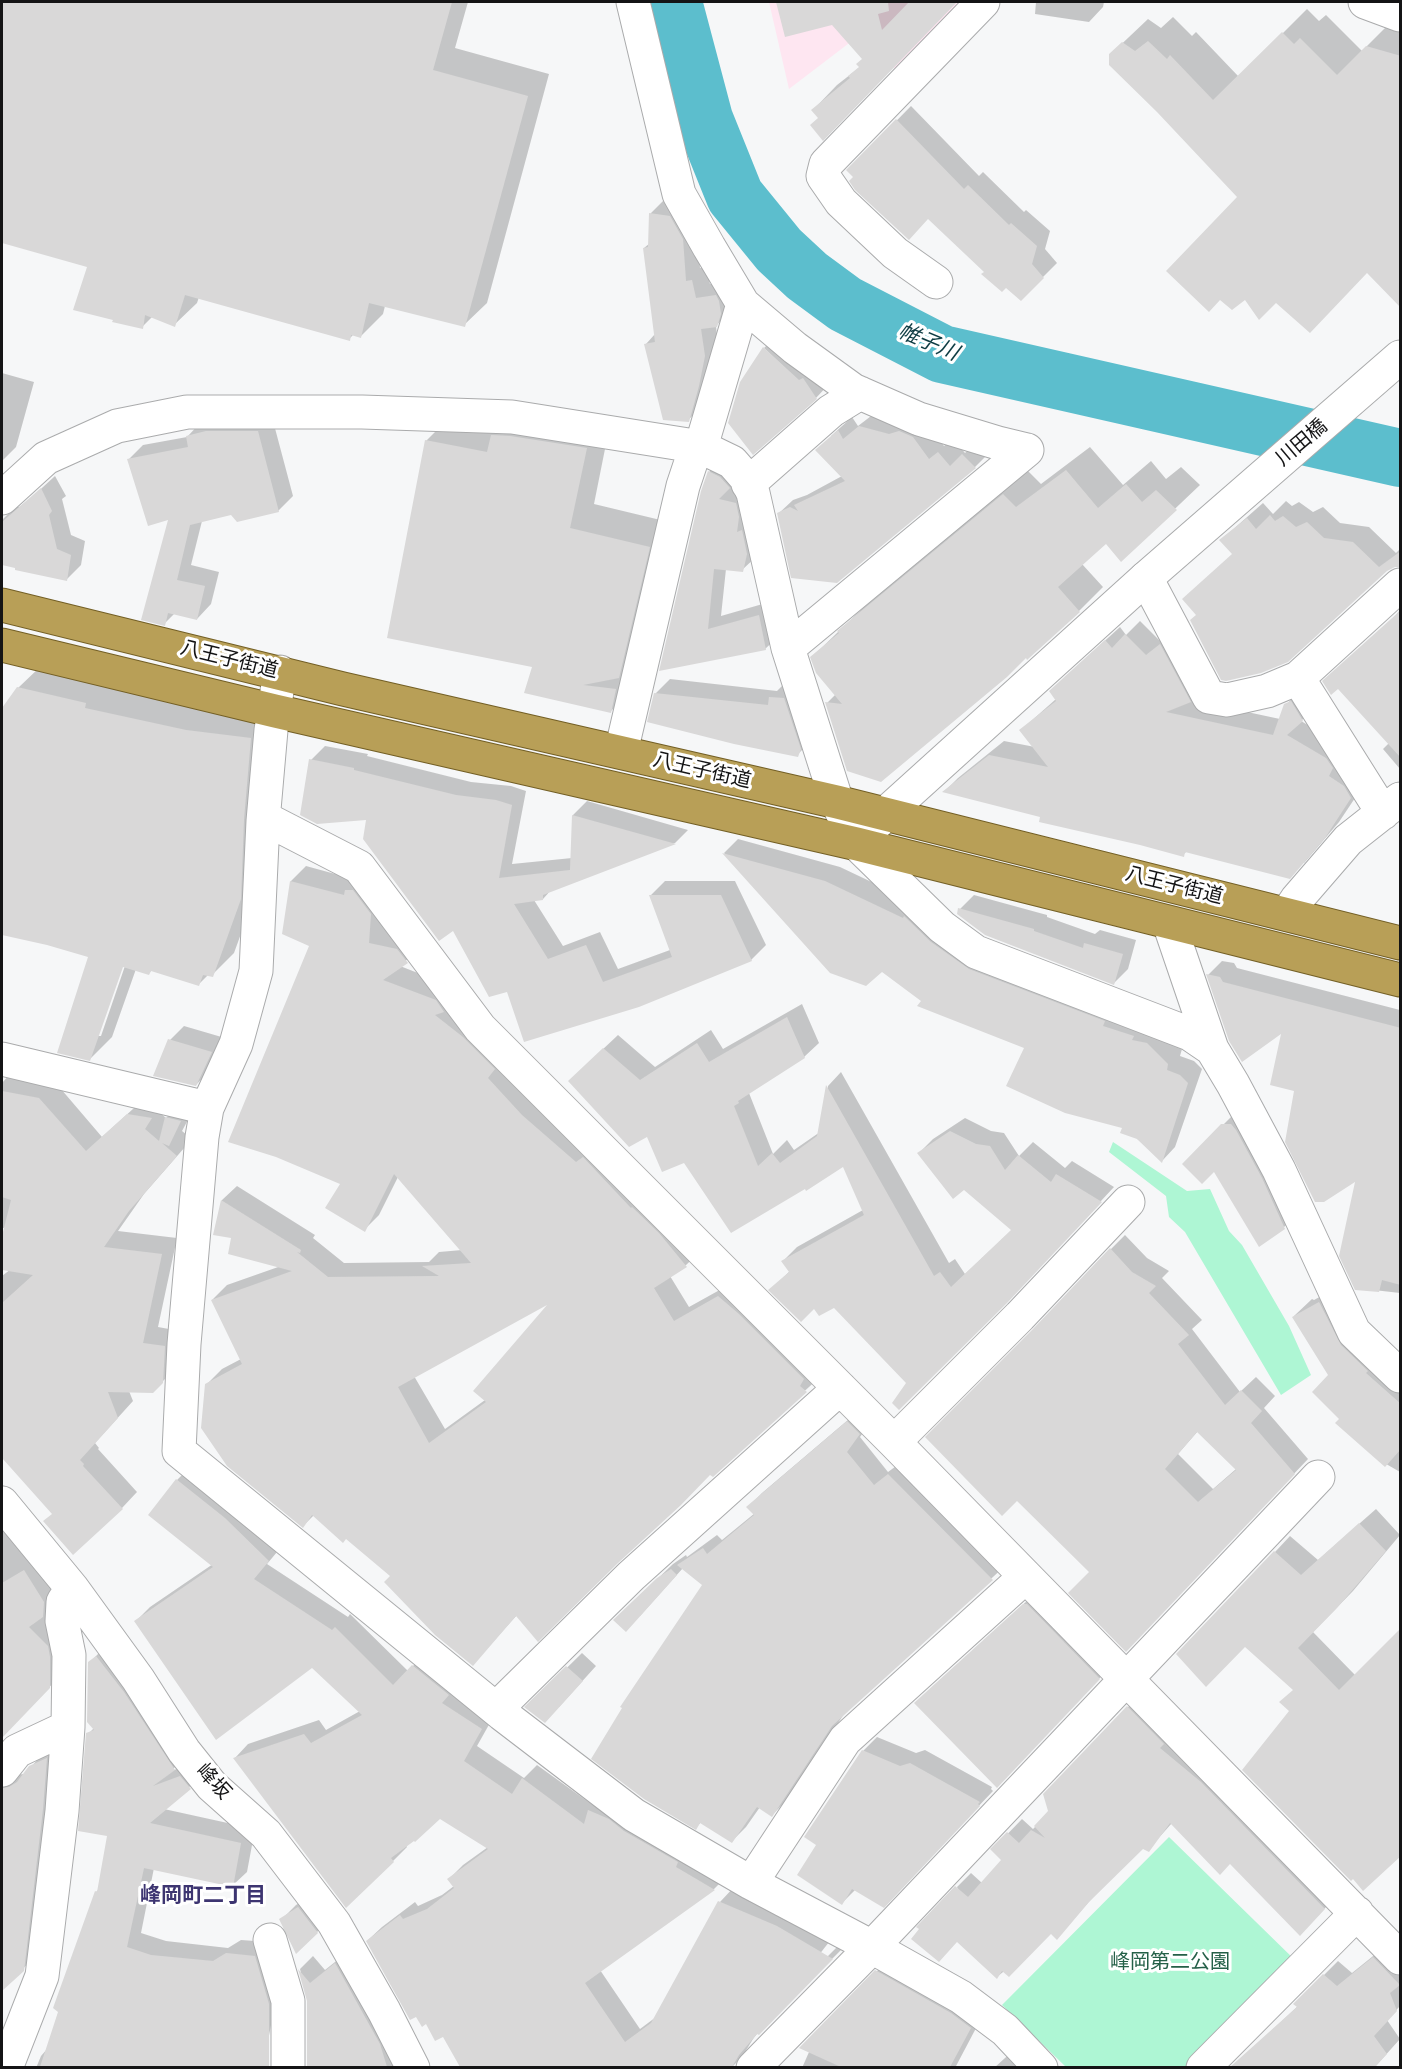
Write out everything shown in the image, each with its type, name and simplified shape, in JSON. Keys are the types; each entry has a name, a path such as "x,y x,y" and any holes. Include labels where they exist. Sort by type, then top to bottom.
{"highway":[{"name":"八王子街道","path":"2,605 343,689 837,802 1401,943"},
{"name":"八王子街道","path":"2,645 275,711 857,844 1401,980"}],"street":[{"path":"633,2 680,194 743,304 795,348 860,393 920,419 1027,450 788,648"},
{"path":"936,282 895,253 841,202 823,176 826,164 983,2"},
{"path":"1365,2 1401,15"},
{"path":"621,752 683,486 699,447 743,304"},
{"name":"川田橋","path":"857,844 884,814 1146,578 1401,357"},
{"path":"748,484 831,411 860,393"},
{"path":"2,498 46,458 117,426 187,412 362,412 512,417 699,447 732,462 746,478 753,493 788,648 837,802 857,844 942,927 976,952 1190,1034 1212,1049"},
{"path":"1146,578 1209,697 1227,700 1267,691 1298,678 1401,585"},
{"path":"280,672 264,818 256,971 236,1044 207,1108 202,1137 184,1344 178,1451 496,1709 634,1815 751,1883 961,1997 1005,2030 1041,2067"},
{"path":"1287,914 1348,840 1392,806 1298,678"},
{"path":"264,818 359,867 480,1028 1128,1678 1401,1958"},
{"path":"1169,923 1212,1049 1280,1170 1354,1332 1401,1376"},
{"path":"2,1059 207,1108"},
{"path":"894,1442 1020,1316 1128,1202"},
{"path":"496,1709 631,1576 840,1388"},
{"path":"753,2067 872,1947 1318,1477"},
{"name":"峰坂","path":"2,1503 72,1588 138,1679 184,1751 212,1786 266,1834 334,1923 413,2067"},
{"path":"751,1883 845,1740 1025,1577"},
{"path":"6,2067 42,1976 62,1811 68,1727 69,1655 62,1621 63,1602 72,1588"},
{"path":"2,1770 17,1751 68,1727"},
{"path":"1203,2067 1357,1913"},
{"path":"270,1940 288,2001 288,2067"}],"shaded area":[{"path":"769,2 975,2 903,77 861,34 789,89"}],"green space":[{"path":"1113,1142 1187,1191 1210,1189 1229,1231 1242,1245 1289,1326 1311,1375 1281,1395 1185,1232 1169,1217 1166,1196 1109,1152"},
{"name":"峰岡第二公園","path":"1169,1837 1298,1963 1191,2067 1066,2067 1002,2005"}],"building":[{"path":"2,2 452,2 433,70 528,96 465,327 369,303 361,338 351,335 350,341 185,295 175,327 145,315 143,329 73,310 87,267 2,243"},
{"path":"776,2 888,2 889,11 878,14 882,30 909,2 957,2 823,141 810,125 818,118 811,110 850,78 848,76 859,67 856,64 862,59 832,25 785,37"},
{"path":"1282,32 1294,44 1300,38 1337,75 1366,46 1401,56 1401,308 1367,273 1310,333 1276,303 1259,320 1245,300 1232,310 1220,300 1209,312 1166,271 1237,197 1109,65 1109,54 1122,42 1135,51 1148,41 1167,59 1170,55 1213,100"},
{"path":"896,119 964,189 968,185 1009,225 1011,223 1037,246 1032,264 1044,278 1021,301 1006,288 1002,292 981,274 984,272 928,219 909,240 855,190 849,181 853,177 846,170"},
{"path":"649,213 670,216 683,239 686,281 692,280 696,298 716,295 719,301 721,314 717,327 701,329 705,356 689,422 663,420 644,344 655,342 643,248 648,247"},
{"path":"763,347 799,380 803,378 817,399 753,455 728,423 740,382"},
{"path":"859,426 889,434 899,431 913,437 929,459 938,452 950,466 962,454 976,468 837,583 791,578 777,513 790,507 798,511 794,505 845,481 815,450 838,430 843,439"},
{"path":"206,431 258,431 279,512 237,522 231,515 190,525 177,580 205,586 197,620 168,613 165,626 141,620 168,520 148,526 127,459 188,447 186,436"},
{"path":"491,435 587,448 570,528 650,547 619,678 583,685 616,689 611,713 524,693 532,667 387,638 425,440 487,452"},
{"path":"1066,470 1098,508 1126,484 1142,502 1156,490 1177,510 1121,562 1106,544 1058,587 1080,612 1027,660 1026,658 1007,677 881,782 847,771 825,702 842,704 816,673 810,657 839,633 837,631 1003,494 1016,507"},
{"path":"708,471 720,477 730,488 719,499 736,503 739,517 737,532 742,530 747,554 743,572 714,569 708,629 759,615 766,650 659,671 701,491"},
{"path":"41,488 52,511 49,515 57,549 71,555 67,581 2,565 2,522"},
{"path":"1270,515 1275,521 1283,516 1296,527 1307,522 1324,538 1353,542 1379,567 1401,551 1401,567 1387,571 1288,662 1261,673 1226,681 1221,680 1190,620 1196,615 1182,599 1232,554 1219,540 1247,518 1256,529"},
{"path":"1401,610 1401,758 1338,689 1331,695 1322,681"},
{"path":"1125,634 1146,655 1160,644 1191,702 1166,712 1273,735 1284,704 1291,701 1303,721 1287,735 1326,758 1333,768 1329,776 1344,786 1351,798 1325,838 1290,879 1185,852 1184,857 1039,822 1040,817 942,792 989,755 1048,767 1019,730 1056,701 1049,691 1105,640 1112,648"},
{"path":"17,687 86,703 85,708 186,730 251,738 244,819 241,899 213,977 203,975 199,986 151,971 149,975 123,967 90,1061 57,1053 88,957 2,935 2,708"},
{"path":"654,693 768,705 769,697 784,698 801,749 798,757 647,722"},
{"path":"309,759 354,768 354,770 456,795 496,800 512,805 499,878 570,870 572,815 676,844 543,895 543,900 514,904 548,959 586,945 603,982 672,957 649,895 721,895 752,961 639,1007 524,1042 507,992 489,997 453,931 439,941 363,839 366,820 317,824 300,815"},
{"path":"722,853 825,881 903,918 904,916 931,942 969,969 1105,1021 1103,1026 1134,1036 1132,1040 1147,1043 1168,1064 1167,1070 1180,1075 1188,1083 1162,1163 1137,1139 1120,1133 1122,1128 1065,1113 1006,1086 1024,1048 917,1006 921,1001 882,972 866,986 830,973"},
{"path":"290,881 344,895 345,890 353,890 371,914 369,943 397,949 408,963 383,980 436,1000 444,1012 435,1015 463,1037 495,1069 488,1078 522,1115 576,1162 583,1157 631,1208 659,1233 687,1267 654,1288 674,1321 718,1296 804,1379 800,1386 807,1392 713,1477 710,1475 538,1642 516,1616 473,1666 435,1635 384,1582 390,1576 346,1539 343,1543 312,1515 303,1528 227,1466 201,1428 205,1384 242,1364 211,1300 292,1271 228,1254 231,1238 213,1235 221,1200 301,1250 300,1253 297,1252 328,1277 439,1276 422,1266 471,1263 394,1174 365,1232 325,1208 340,1184 276,1157 228,1142 309,946 282,934","holes":["547,1305 473,1391 486,1402 429,1443 398,1387"]},
{"path":"958,908 1034,929 1034,931 1083,948 1084,943 1123,954 1114,985 985,935 957,914"},
{"path":"1206,974 1220,977 1223,982 1401,1028 1401,1285 1382,1280 1379,1292 1355,1290 1339,1256 1355,1182 1324,1202 1315,1202 1285,1142 1294,1091 1270,1085 1281,1034 1242,1062 1229,1041"},
{"path":"787,1017 805,1058 738,1101 739,1103 734,1106 758,1166 772,1153 780,1163 817,1136 826,1085 934,1276 940,1272 951,1287 1011,1230 964,1190 953,1199 917,1153 950,1131 976,1144 990,1146 1005,1170 1018,1155 1051,1182 1056,1174 1102,1202 1007,1303 899,1410 892,1403 906,1383 834,1308 819,1316 814,1309 801,1322 768,1290 789,1272 781,1261 864,1215 843,1167 806,1191 805,1189 731,1233 684,1163 662,1172 647,1137 629,1147 568,1081 603,1048 640,1080 697,1043 709,1062"},
{"path":"168,1039 212,1052 196,1086 153,1076"},
{"path":"2,1091 39,1098 86,1151 127,1114 152,1118 145,1129 159,1141 165,1117 181,1121 169,1146 162,1143 177,1156 129,1211 104,1247 162,1254 143,1343 165,1346 163,1383 153,1393 108,1392 118,1418 80,1460 123,1509 73,1555 43,1521 52,1514 2,1458 2,1303 33,1275 2,1270 2,1236 11,1200 2,1197"},
{"path":"1221,1124 1231,1124 1236,1130 1262,1178 1285,1229 1259,1247 1214,1172 1202,1184 1182,1164"},
{"path":"1110,1248 1132,1272 1156,1286 1149,1293 1189,1335 1178,1344 1225,1405 1241,1390 1262,1411 1251,1423 1295,1474 1126,1652 1068,1593 1089,1572 1017,1501 1002,1516 925,1437","holes":["1197,1432 1236,1470 1198,1502 1165,1469"]},
{"path":"1319,1302 1341,1345 1368,1371 1366,1373 1401,1404 1401,1449 1385,1467 1335,1423 1339,1419 1312,1392 1328,1375 1292,1317"},
{"path":"847,1421 860,1434 847,1452 874,1485 888,1474 993,1580 832,1726 772,1817 757,1807 732,1843 700,1823 696,1830 644,1799 591,1759 622,1708 620,1707 702,1585 677,1565 703,1548 707,1554 754,1515 746,1507"},
{"path":"176,1479 225,1518 269,1561 254,1579 332,1630 335,1627 393,1685 412,1665 449,1695 442,1703 482,1729 464,1761 512,1794 522,1778 584,1824 588,1810 609,1819 624,1831 678,1862 676,1867 715,1890 585,1983 625,2042 651,2023 718,1901 777,1926 833,1959 759,2035 757,2034 732,2067 460,2067 443,2037 435,2041 426,2024 422,2027 416,2017 410,2020 366,1941 400,1915 403,1919 427,1909 454,1888 447,1879 488,1849 440,1819 415,1842 391,1858 394,1862 346,1908 233,1758 304,1734 311,1743 362,1715 312,1668 216,1740 134,1621 213,1567 148,1515"},
{"path":"1359,1523 1386,1551 1337,1608 1298,1648 1339,1690 1401,1628 1401,1856 1363,1891 1242,1770 1289,1711 1279,1702 1293,1690 1245,1647 1206,1687 1176,1654 1274,1551 1301,1575"},
{"path":"671,1569 677,1575 626,1632 613,1620 657,1578"},
{"path":"24,1570 44,1602 43,1617 29,1627 48,1646 50,1688 2,1738 2,1583"},
{"path":"1023,1604 1027,1604 1100,1679 997,1788 914,1703"},
{"path":"96,1656 124,1692 175,1770 153,1786 180,1776 191,1789 150,1823 241,1843 233,1887 144,1868 127,1947 151,1955 213,1961 226,1953 255,1956 269,2004 269,2067 40,2067 58,2012 53,2008 95,1891 97,1892 107,1836 78,1831 86,1733 94,1730 87,1722 88,1662"},
{"path":"566,1666 583,1681 545,1723 524,1707"},
{"path":"1127,1706 1164,1744 1160,1748 1201,1782 1325,1909 1300,1936 1230,1864 1220,1875 1170,1823 1149,1852 1143,1849 1089,1902 1057,1940 1051,1934 1009,1977 1002,1971 997,1979 957,1942 939,1962 911,1939 919,1929 916,1927 955,1886 968,1897 1001,1860 990,1849 1007,1832 1019,1843 1031,1830 1045,1838 1034,1826 1048,1811 1043,1794"},
{"path":"862,1750 900,1766 910,1763 980,1802 978,1804 980,1806 884,1908 852,1889 842,1905 797,1875 816,1845 804,1837"},
{"path":"47,1758 24,1971 2,1991 2,1788 17,1782 29,1766"},
{"path":"298,1907 318,1933 296,1954 279,1919"},
{"path":"1373,1957 1400,1985 1390,1993 1397,2011 1374,2036 1387,2054 1375,2067 1230,2067 1297,2007 1293,2004 1323,1974 1337,1986"},
{"path":"335,1963 380,2044 387,2067 307,2067 307,2001 298,1969 310,1983"},
{"path":"875,1970 951,2013 971,2028 950,2067 841,2067 799,2048"}],"waterway":[{"name":"帷子川","path":"673,2 704,119 735,196 779,250 807,276 845,304 942,354 1400,458"}],"district":[{"name":"峰岡町二丁目","path":"203,1896"}]}
